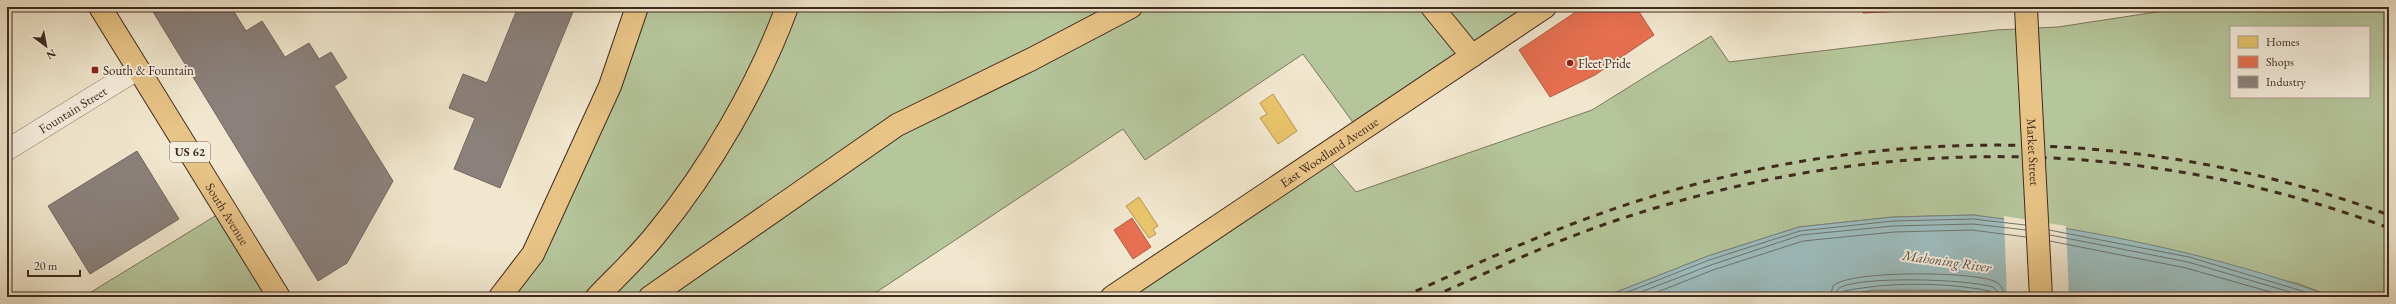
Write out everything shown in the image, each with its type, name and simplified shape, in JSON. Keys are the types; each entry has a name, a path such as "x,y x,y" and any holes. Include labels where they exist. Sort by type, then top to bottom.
{"main road":[{"name":"South Avenue","path":"100,7 280,297"},
{"path":"500,297 532,254 610,86 637,7"},
{"path":"597,297 657,234 699,175 746,96 767,55 788,7"},
{"path":"650,297 897,125 1032,59 1131,7"},
{"path":"1432,7 1472,56"},
{"name":"East Woodland Avenue","path":"1112,297 1545,7"},
{"name":"Market Street","path":"2026,7 2041,297"}],"street":[{"name":"Fountain Street","path":"7,150 138,68"}],"green space":[{"path":"637,7 1545,7 1360,132 1303,54 1145,160 1123,129 869,297 500,297 533,254"},
{"path":"2189,7 2389,7 2389,297 2333,297 2299,284 2079,231 1973,215 1893,217 1799,227 1708,256 1604,297 1112,297 1325,155 1356,192 1592,110 1711,36 1729,62 1996,30 2058,27"},
{"path":"220,213 277,297 83,297"},
{"path":"1873,290 1958,290 2000,297 1834,297"}],"water":[{"name":"Mahoning River","path":"1973,215 2065,228 2156,246 2245,269 2290,282 2333,297 2000,297 1958,290 1873,290 1834,297 1604,297 1708,256 1799,227 1893,217"}],"pier":[{"path":"2004,216 2066,226 2069,297 2007,297"}],"building: Homes":[{"path":"1273,94 1297,131 1278,144 1260,118 1267,114 1260,103"},
{"path":"1139,197 1158,226 1153,229 1156,234 1149,238 1126,206"}],"building: Shops":[{"name":"Fleet Pride","path":"1583,7 1636,7 1654,35 1595,75 1550,97 1519,50"},
{"path":"1863,7 1989,7 1863,13"},
{"path":"1132,218 1151,247 1133,259 1114,230"}],"building: Industry":[{"path":"150,7 231,7 246,31 262,21 285,57 309,43 319,59 331,52 347,78 334,86 393,181 347,263 318,281"},
{"path":"518,7 575,7 500,188 454,169 475,118 449,108 463,74 487,83"},
{"path":"137,151 179,219 90,274 48,206"}],"railway":[{"path":"1403,297 1543,235 1591,217 1689,186 1788,164 1889,150 1990,145 2091,149 2192,162 2291,184 2389,215"},
{"path":"1432,297 1514,260 1597,227 1695,197 1794,175 1894,161 1993,157 2093,161 2192,174 2291,196 2389,228"}],"place":[{"name":"Fleet Pride","path":"1570,63"},
{"name":"South & Fountain","path":"95,70"}]}
